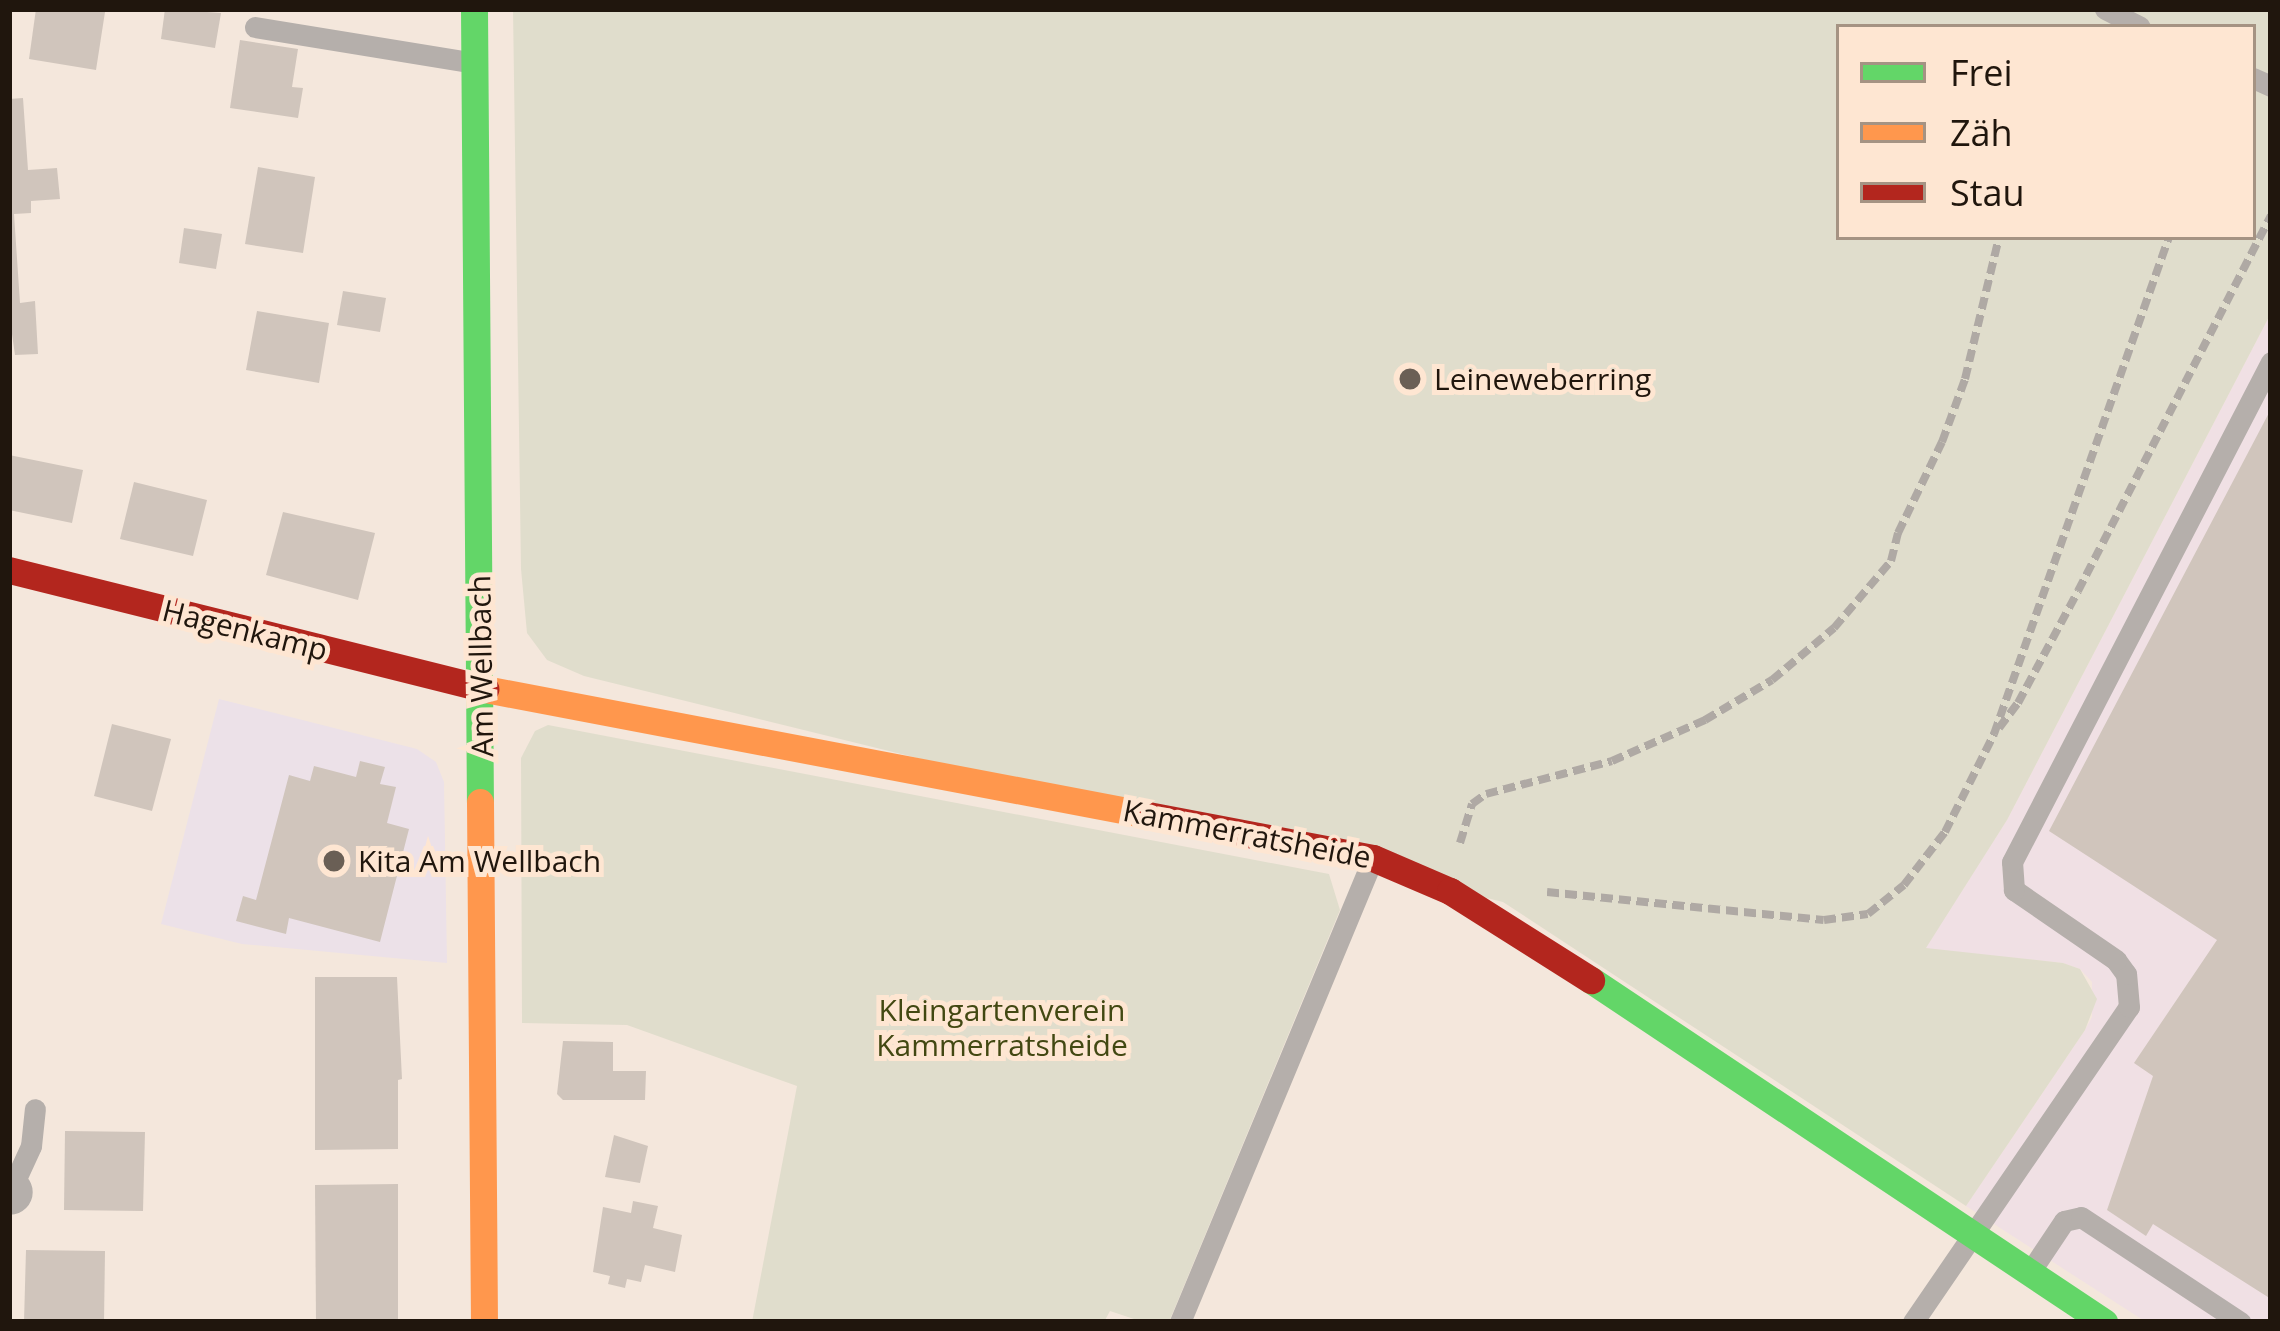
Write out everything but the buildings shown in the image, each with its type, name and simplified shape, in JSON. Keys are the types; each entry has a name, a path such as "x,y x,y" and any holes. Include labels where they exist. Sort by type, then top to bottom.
{"street":[{"name":"Am Wellbach","path":"474,9 484,1322"},
{"name":"Hagenkamp","path":"9,571 482,688"},
{"name":"Kammerratsheide","path":"482,688 1373,857 1450,891 2104,1322"}],"lane":[{"path":"2104,9 2134,24"},
{"path":"255,27 475,63"},
{"path":"1913,1322 2129,1007 2126,974 2116,960 2014,890 2012,862 2271,362"},
{"path":"1180,1322 1373,857"},
{"path":"9,1193 31,1146 35,1109"},
{"path":"2029,1273 2064,1221 2081,1216 2240,1322"}],"path":[{"path":"1994,734 2018,703 2068,610 2271,216"},
{"path":"1450,891 1472,804 1486,794 1612,761 1705,720 1772,680 1834,628 1872,584 1891,561 1898,533 1942,442 1965,379 1998,240"},
{"path":"1538,891 1824,920 1868,914 1904,885 1945,832 1994,734 2167,240"}],"shaded area":[{"path":"2271,313 2271,1322 2146,1322 1966,1206 2085,1030 2092,1017 2092,982 2080,969 2063,963 1925,949 2007,820"},
{"path":"219,699 417,749 436,762 444,782 447,963 242,944 161,924"}],"green space":[{"path":"513,9 2271,9 2271,313 2007,820 1926,948 2063,963 2080,969 2097,999 2085,1030 1966,1206 1503,902 584,676 547,660 527,633 521,569"},
{"name":"Kleingartenverein Kammerratsheide","path":"548,725 1329,874 1340,910 1169,1322 1143,1322 1110,1311 1104,1322 752,1322 797,1086 627,1025 522,1023 521,758 535,731"}],"traffic: fast":[{"path":"474,9 480,802"},
{"path":"1591,980 2104,1322"}],"traffic: slow":[{"path":"485,689 1148,815"},
{"path":"480,802 484,1322"}],"traffic: jam":[{"path":"9,570 485,689"},
{"path":"1148,815 1373,858 1450,891 1591,980"}],"place":[{"name":"Leineweberring","path":"1410,379"},
{"name":"Kita Am Wellbach","path":"334,861"}]}
